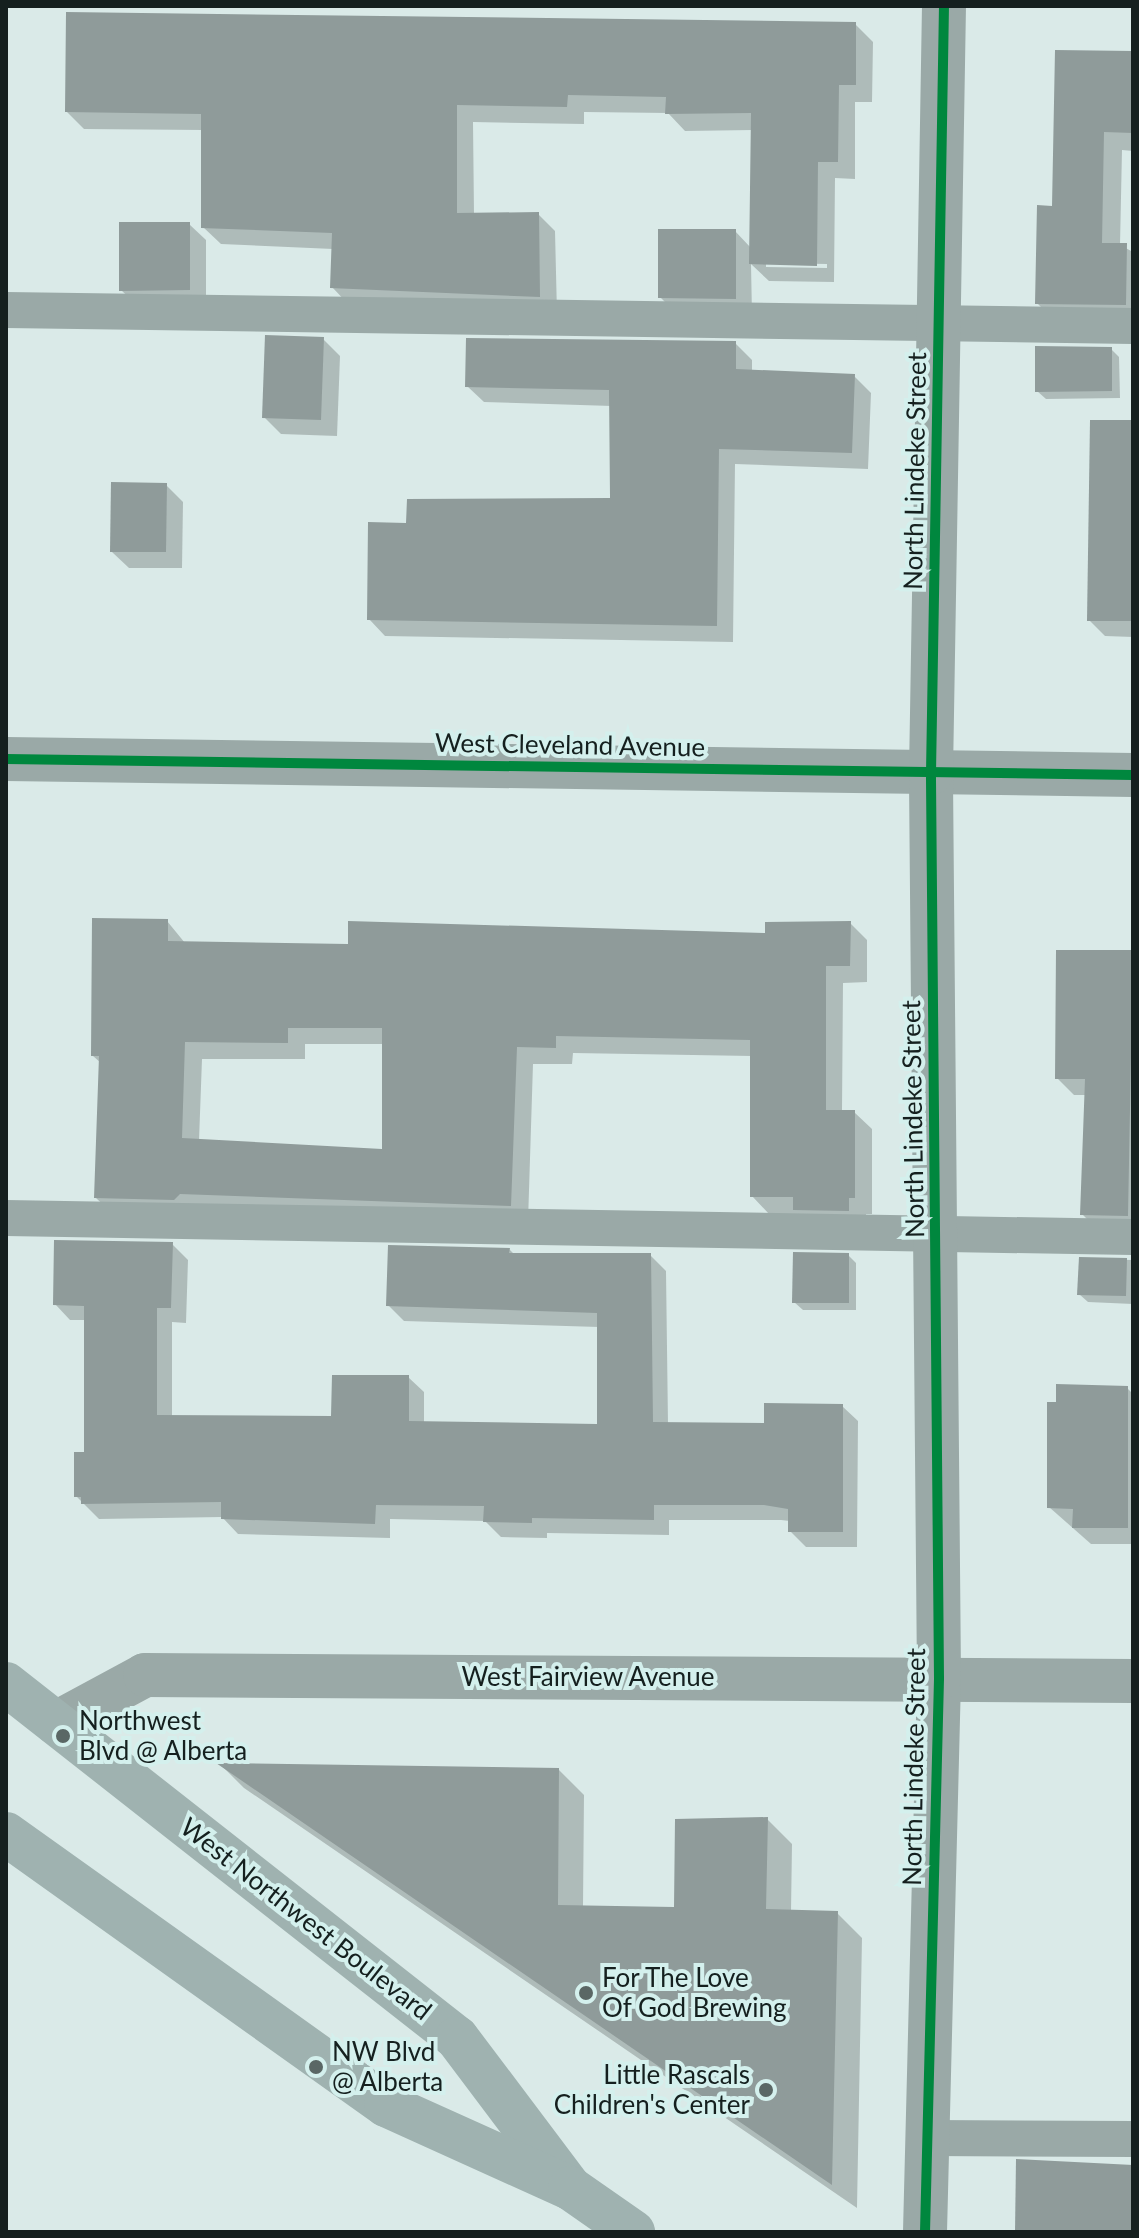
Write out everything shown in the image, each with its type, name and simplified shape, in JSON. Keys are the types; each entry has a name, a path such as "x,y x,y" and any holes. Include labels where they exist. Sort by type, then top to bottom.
{"main road":[{"name":"West Northwest Boulevard","path":"6,1684 457,2038 570,2188"},
{"name":"West Northwest Boulevard","path":"6,1834 386,2105 570,2188 633,2232"}],"street":[{"name":"North Lindeke Street","path":"925,2232 939,1678 931,773 944,6"},
{"name":"West Cleveland Avenue","path":"6,759 1133,775"},
{"name":"West Fairview Avenue","path":"56,1723 145,1675 1133,1681"}],"lane":[{"path":"6,310 1133,326"},
{"path":"6,1218 1133,1237"},
{"path":"928,2138 1133,2139"}],"building":[{"path":"66,12 856,22 856,85 839,85 838,162 818,162 817,266 749,264 751,113 665,114 666,97 568,95 567,107 457,105 457,213 539,212 540,297 330,288 332,233 201,228 201,114 65,112"},
{"path":"1055,50 1133,51 1133,133 1104,132 1102,243 1127,243 1126,305 1035,304 1037,205 1052,206"},
{"path":"119,222 190,222 190,290 119,291"},
{"path":"658,229 736,229 736,299 658,298"},
{"path":"265,335 324,337 321,420 262,418"},
{"path":"466,338 736,341 736,369 855,374 852,453 719,449 717,626 367,620 368,522 406,523 407,499 610,498 609,390 465,387"},
{"path":"1035,346 1112,347 1112,391 1035,392"},
{"path":"1090,420 1133,420 1133,621 1087,621"},
{"path":"111,482 167,483 166,552 110,552"},
{"path":"92,918 168,919 168,941 348,944 348,921 765,933 765,922 851,921 850,966 826,966 826,1110 855,1110 855,1198 849,1198 849,1211 793,1210 793,1197 750,1197 750,1040 556,1036 556,1048 517,1047 511,1206 180,1194 174,1200 94,1198 99,1056 91,1056","holes":["288,1028 382,1028 382,1149 182,1138 185,1042 288,1043"]},
{"path":"1056,950 1133,950 1128,1216 1080,1215 1085,1079 1055,1079"},
{"path":"54,1240 173,1242 171,1308 157,1308 157,1415 331,1416 332,1375 409,1375 409,1421 597,1424 597,1313 386,1306 388,1245 510,1248 509,1253 651,1253 653,1422 764,1423 764,1403 843,1404 843,1532 788,1532 788,1509 764,1505 654,1505 654,1520 532,1518 532,1523 483,1522 484,1506 376,1505 375,1524 221,1519 221,1502 81,1504 81,1497 74,1497 74,1452 84,1452 84,1306 53,1305"},
{"path":"793,1252 849,1253 849,1303 792,1303"},
{"path":"1079,1257 1127,1258 1126,1296 1077,1295"},
{"path":"1056,1384 1128,1386 1128,1528 1072,1528 1073,1509 1047,1508 1047,1402 1056,1402"},
{"path":"216,1763 559,1768 558,1905 674,1907 675,1819 768,1817 766,1909 838,1911 832,2185"},
{"path":"1016,2159 1133,2165 1133,2232 1015,2232"}],"cycle path":[{"path":"925,2232 939,1678 931,773 944,6"},
{"path":"6,759 1133,775"}],"place":[{"name":"Northwest Blvd @ Alberta","path":"63,1736"},
{"name":"For The Love Of God Brewing","path":"586,1993"},
{"name":"NW Blvd @ Alberta","path":"316,2067"},
{"name":"Little Rascals Children's Center","path":"766,2090"}]}
